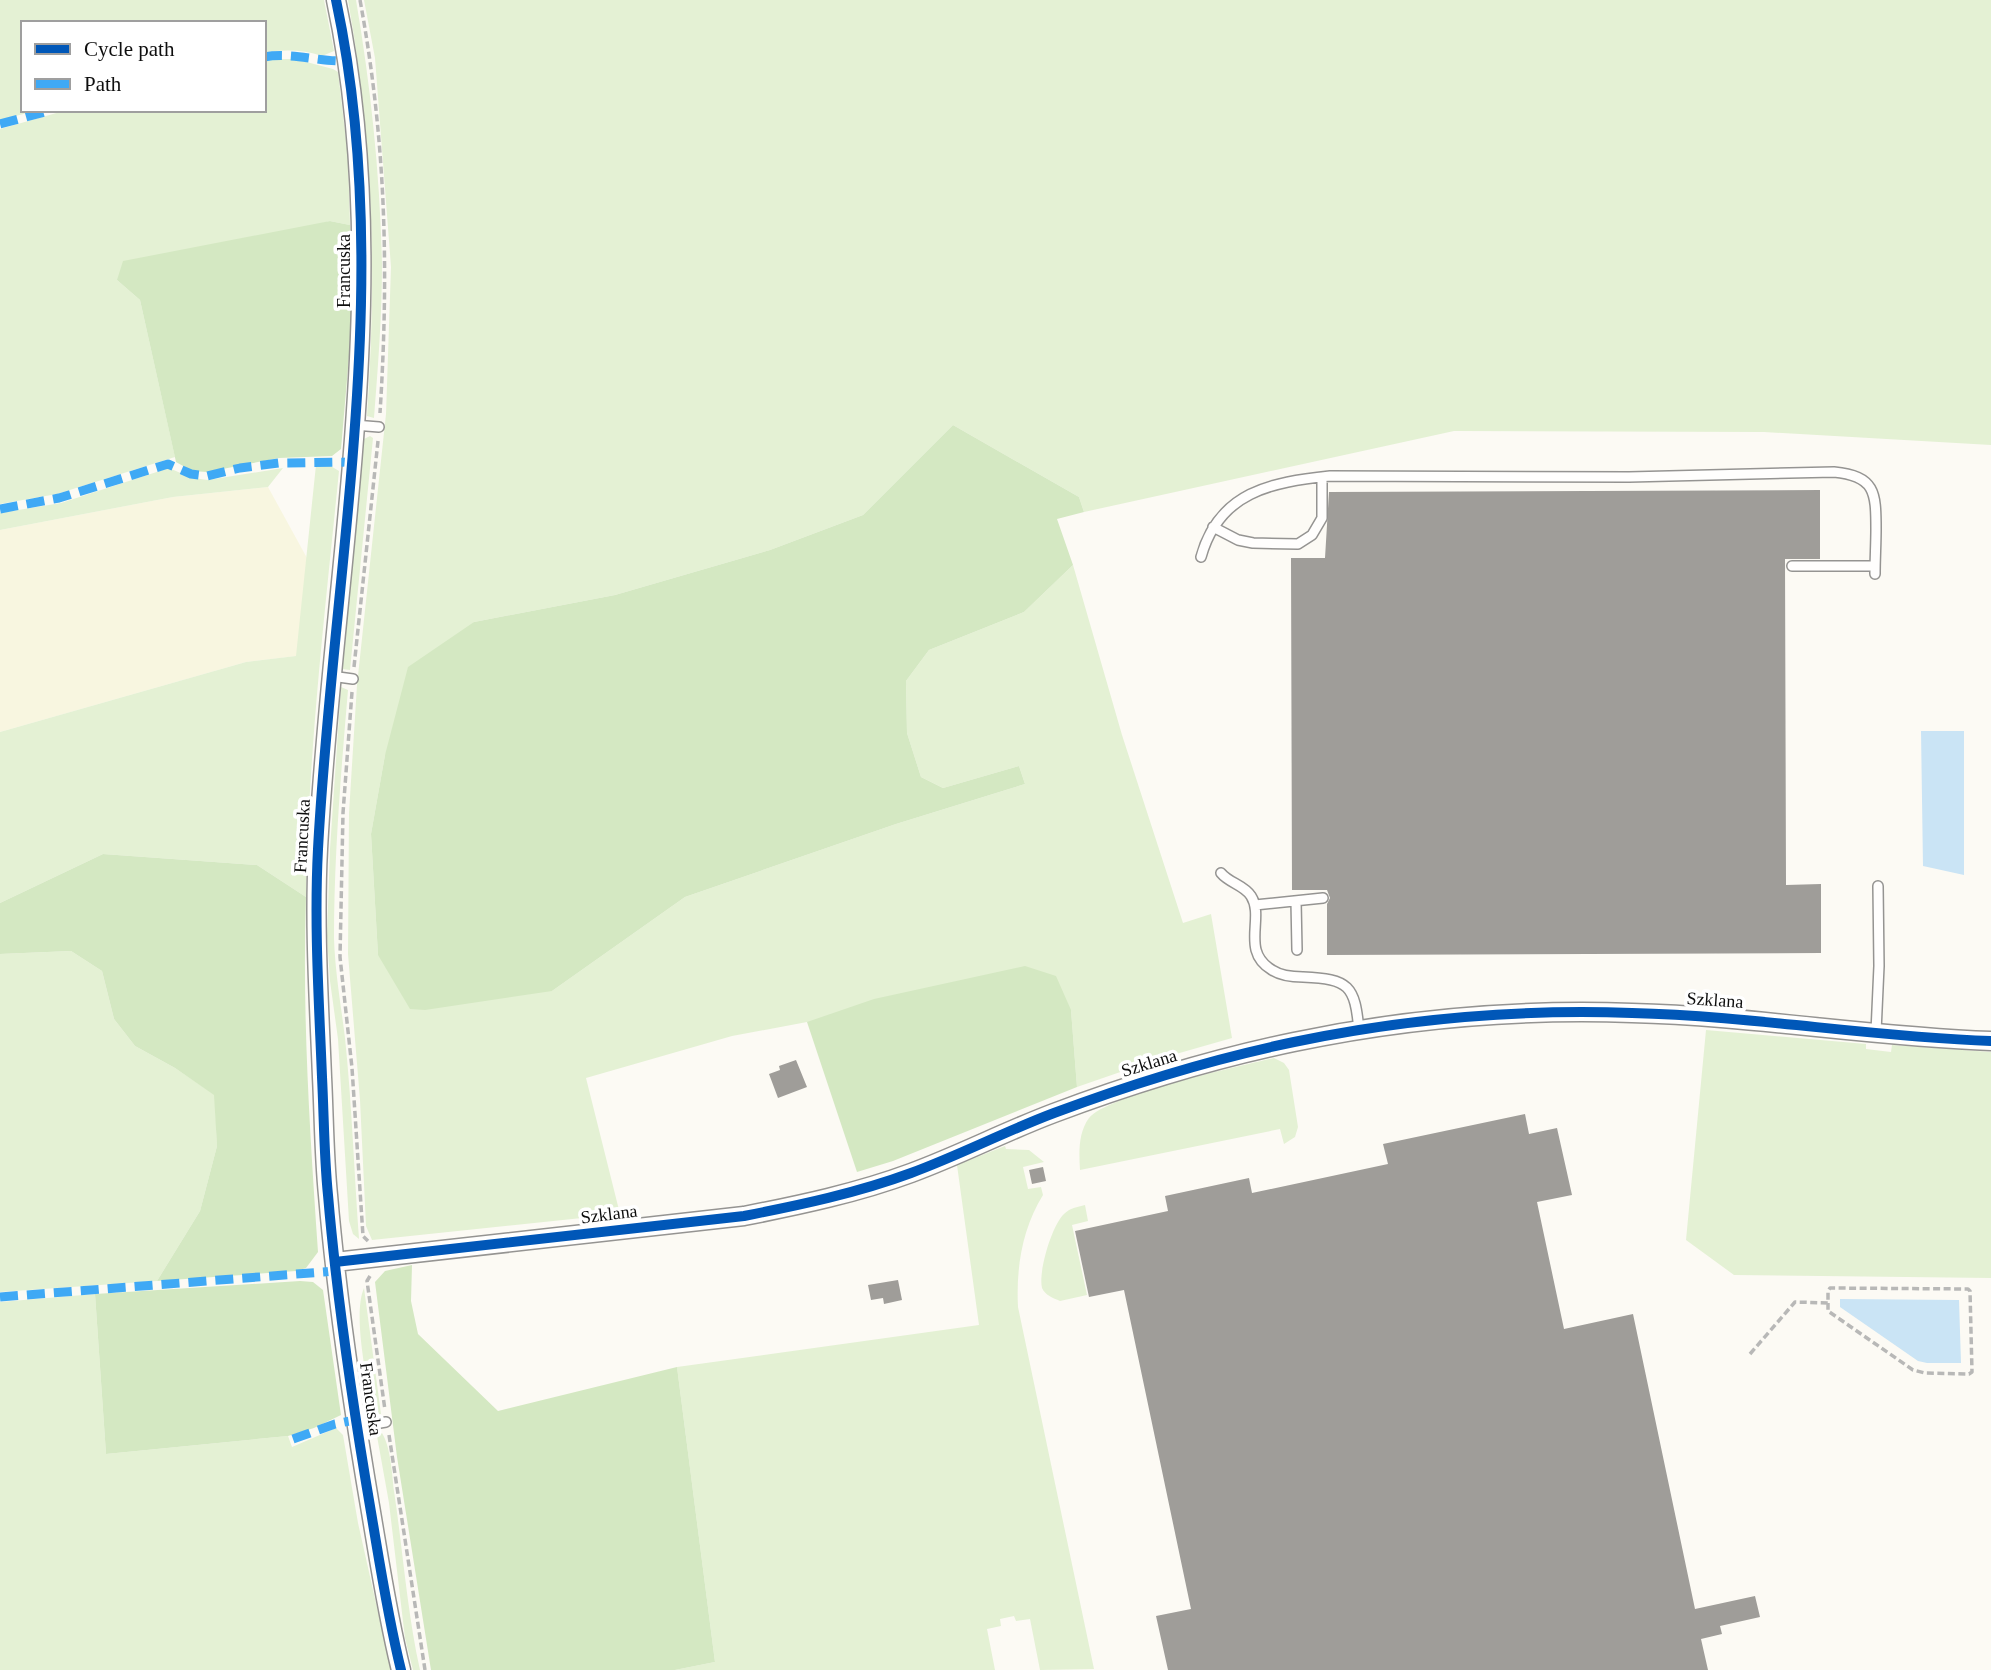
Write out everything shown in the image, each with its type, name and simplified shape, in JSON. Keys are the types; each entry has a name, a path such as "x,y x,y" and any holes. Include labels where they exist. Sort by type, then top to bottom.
{"street":[{"name":"Francuska","path":"336,0 352,95 362,225 362,312 317,854 317,957 327,1191 335,1262 356,1427 401,1670"},
{"name":"Szklana","path":"335,1262 744,1216 803,1205 911,1173 1051,1114 1170,1074 1293,1042 1451,1018 1553,1012 1633,1013 1783,1022 1991,1041"}],"lane":[{"path":"354,425 379,427"},
{"path":"1202,557 1213,527 1237,500 1262,488 1296,479 1629,477 1834,472 1850,474 1871,488 1876,500 1875,570 1792,566"},
{"path":"1213,527 1224,535 1253,543 1298,544 1312,535 1322,518 1322,477"},
{"path":"330,676 353,679"},
{"path":"1221,873 1251,895 1255,905 1254,945 1265,965 1272,971 1289,976 1326,978 1342,983 1352,994 1359,1031"},
{"path":"1876,1032 1880,966 1878,886"},
{"path":"1255,905 1324,898"},
{"path":"1296,901 1297,950"},
{"path":"356,1427 386,1422"}],"path":[{"path":"360,0 370,60 383,179 386,318 379,427 353,679 343,813 340,957 352,1068 363,1236 374,1243 378,1273 370,1275 367,1281 425,1670"},
{"path":"1830,1288 1968,1289 1972,1372 1925,1373 1913,1370 1828,1311 1828,1303 1830,1288"},
{"path":"1750,1354 1795,1302 1828,1303"}],"shaded area":[{"path":"268,487 307,558 297,656 246,662 0,732 0,530 173,497"}],"green space":[{"path":"0,0 324,0 334,51 322,56 293,51 266,53 266,21 21,21 21,112 31,112 0,120"},
{"path":"348,0 356,0 374,132 379,198 382,283 374,418 367,416 372,310 368,156"},
{"path":"364,0 1991,0 1991,445 1764,432 1454,431 1084,512 1079,497 953,425 863,515 770,550 615,595 474,622 385,755 371,834 378,955 552,991 685,897 896,824 1025,784 1019,766 943,788 921,777 907,733 906,681 929,650 1024,612 1073,565 1122,735 1183,923 1211,914 1232,1038 1155,1060 1077,1087 1071,1010 807,1022 732,1036 586,1078 620,1214 372,1240 366,1226 360,1100 348,954 349,813 357,685 386,414 391,267 375,58"},
{"path":"295,59 338,72 348,157 350,225 330,221 117,280 140,300 175,457 57,494 0,504 0,129 60,112 266,112 266,61"},
{"path":"330,221 350,225 353,310 341,449 332,456 279,458 207,472 192,471 176,462 140,300 117,280 123,261"},
{"path":"953,425 1079,497 1084,512 1057,519 1073,565 1024,612 929,650 906,681 907,733 921,777 943,788 1019,766 1025,784 896,824 685,897 552,991 425,1010 410,1009 378,955 371,834 385,755 408,667 474,622 615,595 770,550 863,515"},
{"path":"370,436 373,438 350,670 342,669 364,439"},
{"path":"316,465 329,465 339,471 314,737 306,897 257,865 103,854 0,903 0,732 246,662 296,656"},
{"path":"169,468 192,478 208,480 283,468 268,487 173,497 0,530 0,513 61,503"},
{"path":"341,687 348,690 340,783 334,938 345,1038 359,1239 353,1234 349,1221 338,1039 327,936"},
{"path":"103,854 257,865 306,897 306,1031 318,1252 306,1268 296,1271 157,1281 200,1211 217,1146 214,1095 175,1068 135,1046 114,1019 102,971 71,951 0,954 0,903"},
{"path":"71,951 102,971 114,1019 135,1046 175,1068 215,1095 217,1146 200,1211 157,1281 0,1292 0,954"},
{"path":"1025,966 1056,976 1071,1010 1077,1087 893,1161 857,1172 807,1022 874,999"},
{"path":"1706,1030 1866,1044 1866,1049 1891,1052 1892,1045 1991,1052 1991,1278 1734,1275 1686,1240"},
{"path":"1274,1058 1284,1063 1289,1070 1298,1127 1295,1137 1284,1144 1280,1129 1080,1170 1083,1130 1089,1118 1101,1109 1176,1082"},
{"path":"1005,1146 1006,1149 1029,1150 1044,1162 1023,1167 1028,1189 1041,1187 1043,1195 1025,1235 1018,1278 1018,1307 1094,1669 1040,1670 1030,1619 1016,1621 1014,1616 1000,1619 1001,1626 987,1629 995,1670 675,1670 715,1662 677,1367 979,1325 957,1165"},
{"path":"1085,1205 1088,1221 1072,1225 1087,1295 1060,1301 1042,1288 1044,1260 1059,1220 1069,1210"},
{"path":"412,1265 411,1301 418,1334 498,1411 677,1367 715,1662 675,1670 431,1670 397,1457 375,1282 385,1271"},
{"path":"313,1282 323,1290 341,1415 314,1428 288,1436 106,1454 95,1294"},
{"path":"364,1288 381,1414 372,1414 362,1350 360,1315"},
{"path":"95,1294 106,1454 288,1436 292,1447 336,1428 343,1435 358,1523 391,1670 0,1670 0,1302"},
{"path":"382,1433 391,1461 408,1603 420,1670 413,1670 405,1638 389,1503 377,1436"}],"water":[{"path":"1921,731 1964,731 1964,875 1923,866"},
{"path":"1840,1299 1959,1300 1961,1363 1918,1361 1840,1307"}],"building":[{"path":"1820,490 1820,559 1785,559 1786,885 1821,884 1821,953 1327,955 1327,904 1330,898 1327,890 1292,890 1291,558 1325,558 1329,492"},
{"path":"796,1060 807,1087 778,1098 769,1074 780,1070 779,1066"},
{"path":"1525,1114 1529,1134 1557,1128 1572,1195 1537,1202 1564,1329 1633,1314 1695,1609 1755,1596 1760,1617 1720,1626 1722,1634 1701,1639 1708,1670 1168,1670 1156,1616 1191,1609 1124,1290 1089,1297 1075,1231 1168,1211 1165,1196 1249,1178 1252,1193 1388,1164 1383,1144"},
{"path":"1043,1167 1046,1181 1032,1184 1029,1170"},
{"path":"898,1280 902,1300 884,1304 883,1298 871,1300 868,1285"}],"marked path":[{"path":"266,57 347,61"},
{"path":"0,124 45,112"},
{"path":"0,509 59,498 168,464 191,474 207,476 279,463 351,462"},
{"path":"0,1297 336,1271"},
{"path":"293,1439 355,1420"}],"cycle path":[{"path":"336,0 353,105 361,211 361,317 355,424 318,849 318,992 327,1180 341,1314 378,1552 401,1670"},
{"path":"335,1262 744,1216 807,1203 911,1173 1054,1113 1172,1073 1263,1049 1377,1027 1462,1017 1590,1012 1722,1018 1991,1041"}]}
